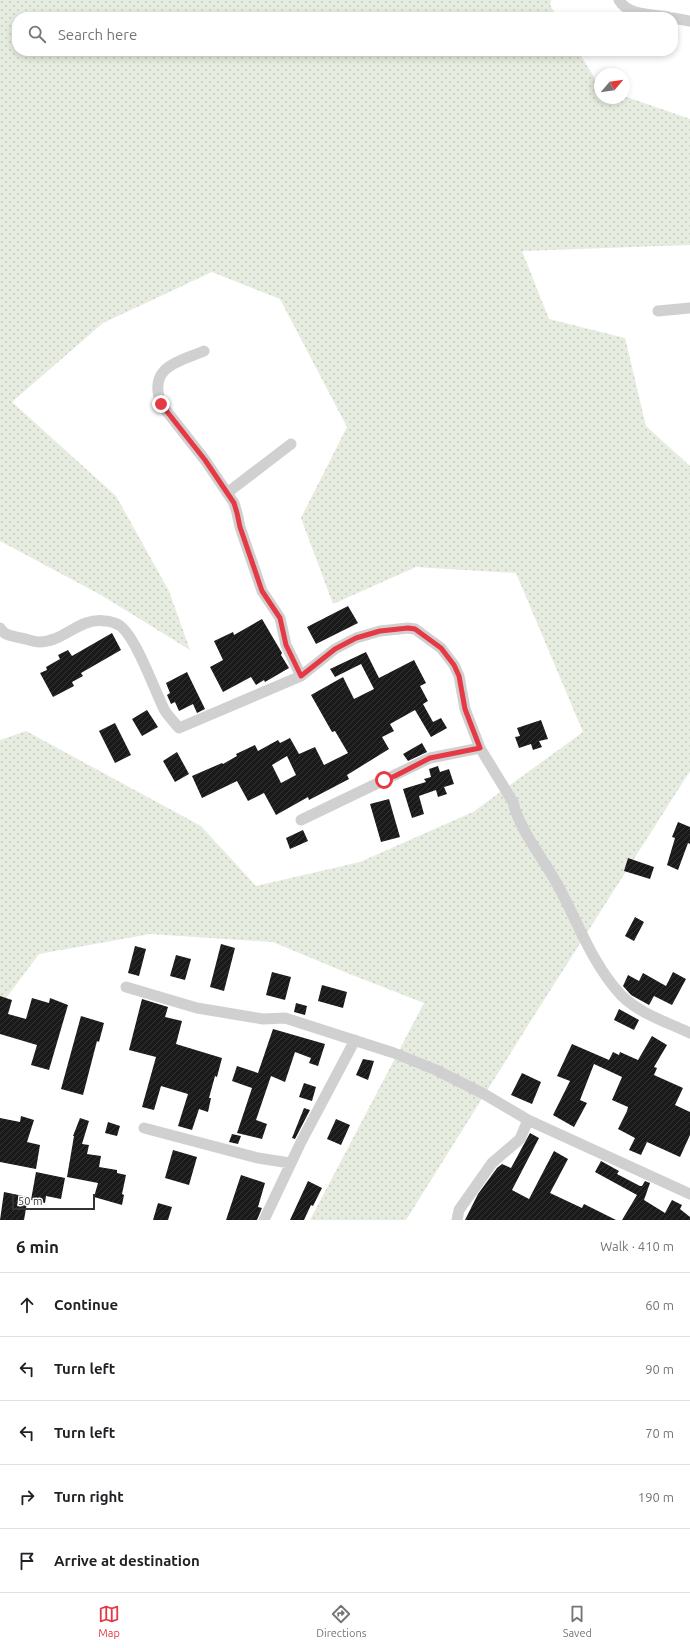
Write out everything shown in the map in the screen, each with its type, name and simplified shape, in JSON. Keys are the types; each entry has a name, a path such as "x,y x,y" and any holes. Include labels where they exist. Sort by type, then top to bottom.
{"street":[{"path":"619,0 623,6 630,11 636,12"},
{"path":"678,19 690,21"},
{"path":"658,311 690,308"},
{"path":"204,351 174,363 165,370 158,379 158,395 161,404 205,460 234,503 240,527 262,591 280,618 286,645 301,676"},
{"path":"227,493 291,444"},
{"path":"0,628 5,634 10,636 39,642 56,638 83,623 93,620 106,621 119,625 130,637 152,679 157,695 167,713 179,728 301,676 335,649 356,638 380,631 408,628 415,629 441,648 454,665 459,676 465,709 480,748 513,802 515,810 556,882 594,957 608,978 621,994 636,1008 690,1033"},
{"path":"301,820 430,758 480,748"},
{"path":"126,987 197,1008 263,1019 285,1018 394,1053 436,1070 484,1094 528,1120 690,1194"},
{"path":"264,1220 290,1163 354,1040"},
{"path":"457,1220 459,1210 492,1163 520,1139 528,1120"},
{"path":"144,1128 258,1158 290,1163"}],"shaded area":[{"path":"0,0 551,0 550,5 554,12 12,12 12,56 581,56 594,77 594,104 630,104 630,98 690,119 690,245 522,251 549,319 625,338 646,426 690,466 690,771 406,1220 310,1220 424,1003 273,942 150,934 39,954 0,1006 0,740 26,731 201,826 256,886 360,862 473,812 583,732 516,573 416,567 333,604 301,518 347,427 280,299 212,272 103,323 12,402 116,496 169,591 190,650 101,595 0,541"}],"building":[{"path":"348,606 358,623 316,644 307,627"},
{"path":"262,619 289,668 265,682 264,680 256,685 251,677 223,692 210,667 223,660 214,641 233,632 234,635"},
{"path":"112,633 121,650 81,673 83,676 72,682 74,686 53,697 40,673 47,670 46,667 60,659 58,655 68,650 72,656"},
{"path":"366,652 379,678 414,660 426,683 420,686 428,701 423,704 433,722 441,718 447,728 431,737 415,710 390,724 394,731 382,737 389,749 347,775 349,779 309,800 308,797 276,815 264,793 248,801 237,781 202,798 192,776 222,763 223,764 237,756 236,754 255,745 258,751 278,740 280,743 290,738 299,754 315,747 324,765 348,753 335,731 332,732 311,695 343,677 354,699 374,689 361,664 335,677 330,669","holes":["287,756 296,775 281,783 272,765"]},
{"path":"187,672 205,709 197,713 193,704 179,711 175,702 171,704 167,695 170,693 166,683"},
{"path":"147,710 158,727 142,736 132,719"},
{"path":"541,720 548,739 539,741 542,747 533,750 531,744 519,748 515,737 520,736 517,728"},
{"path":"115,723 131,755 115,763 99,731"},
{"path":"422,743 427,752 408,761 403,754"},
{"path":"177,752 189,774 175,782 163,761"},
{"path":"438,766 440,772 449,769 454,784 444,787 447,794 438,797 436,790 419,796 424,814 412,818 403,789 426,782 424,779 431,777 429,769"},
{"path":"389,799 400,837 381,842 370,804"},
{"path":"678,822 690,827 690,844 688,843 678,870 667,865 675,838 672,837"},
{"path":"303,830 308,841 290,849 286,838"},
{"path":"628,858 654,867 650,879 624,871"},
{"path":"635,917 644,922 634,941 625,936"},
{"path":"221,944 235,948 224,991 210,987"},
{"path":"135,946 146,949 139,976 128,973"},
{"path":"176,955 191,959 185,980 170,976"},
{"path":"272,972 291,977 285,1000 266,995"},
{"path":"673,972 686,979 672,1005 654,996 649,1005 631,995 623,986 628,975 639,981 643,973 666,986"},
{"path":"322,985 347,992 343,1008 318,1001"},
{"path":"0,996 12,1000 8,1014 26,1019 32,998 49,1003 50,998 68,1005 49,1070 31,1065 37,1045 0,1034"},
{"path":"142,999 168,1007 165,1017 182,1021 176,1044 222,1058 209,1098 211,1098 208,1112 199,1109 192,1130 178,1126 188,1094 161,1086 154,1110 142,1107 156,1057 129,1050"},
{"path":"296,1003 307,1006 305,1015 294,1012"},
{"path":"619,1009 639,1020 634,1030 614,1020"},
{"path":"81,1016 104,1023 99,1042 97,1041 83,1095 61,1089"},
{"path":"273,1029 325,1044 318,1066 309,1063 311,1058 295,1052 285,1082 271,1076 256,1120 267,1124 262,1139 237,1133 252,1088 232,1081 237,1066 258,1073"},
{"path":"652,1036 667,1045 654,1067 657,1068 654,1075 683,1088 675,1105 690,1112 690,1135 680,1157 647,1142 641,1155 629,1150 635,1138 618,1129 628,1107 612,1100 622,1077 594,1064 580,1100 587,1103 574,1127 553,1115 570,1081 557,1076 572,1044 609,1060 613,1052 619,1055 620,1052 638,1060"},
{"path":"363,1059 374,1061 368,1080 356,1075"},
{"path":"522,1073 541,1082 532,1104 511,1095"},
{"path":"304,1083 316,1087 312,1101 299,1097"},
{"path":"304,1108 310,1110 295,1139 292,1138"},
{"path":"21,1116 34,1120 27,1142 40,1145 36,1169 0,1162 0,1118 20,1122"},
{"path":"80,1118 89,1121 82,1144 89,1145 87,1154 101,1156 99,1167 117,1170 117,1173 126,1175 122,1194 124,1195 122,1205 94,1197 98,1183 67,1177 73,1136"},
{"path":"336,1119 350,1125 341,1145 327,1139"},
{"path":"108,1122 120,1126 117,1136 105,1133"},
{"path":"530,1133 539,1138 512,1190 529,1199 554,1151 568,1159 550,1193 582,1208 584,1204 616,1220 465,1220 478,1194 497,1168 502,1164 511,1168"},
{"path":"232,1134 241,1136 238,1144 229,1142"},
{"path":"173,1150 197,1157 189,1185 165,1178"},
{"path":"601,1161 619,1171 617,1174 640,1186 642,1186 645,1181 650,1183 644,1200 665,1213 672,1200 682,1205 680,1209 690,1217 690,1220 622,1220 637,1195 595,1172"},
{"path":"36,1172 65,1178 61,1199 46,1196 45,1203 31,1200"},
{"path":"241,1175 265,1183 258,1207 262,1208 257,1220 226,1220"},
{"path":"308,1181 322,1188 313,1206 311,1205 304,1220 290,1220"},
{"path":"4,1192 28,1197 24,1220 0,1220"},
{"path":"158,1203 172,1207 168,1220 153,1220"}],"route":[{"path":"161,404 205,460 234,503 255,573 262,591 280,618 286,645 301,676 335,649 356,638 380,631 408,628 415,629 423,633 441,648 454,665 459,676 465,709 480,748 430,758 384,780"}]}
